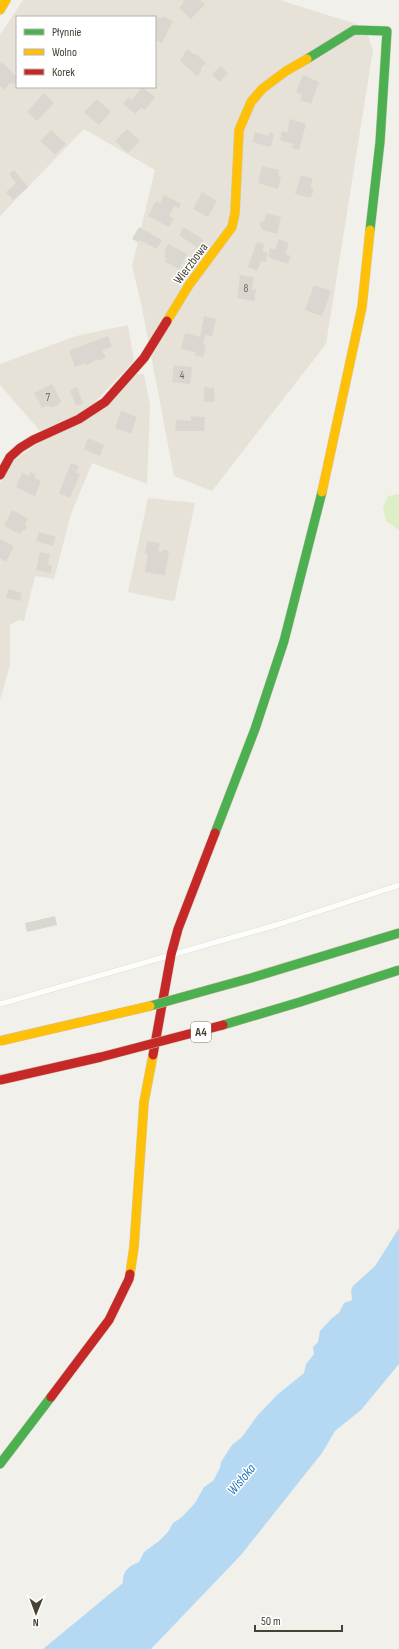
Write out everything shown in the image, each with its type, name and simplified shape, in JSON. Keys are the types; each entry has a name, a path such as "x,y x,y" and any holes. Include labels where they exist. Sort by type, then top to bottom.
{"main road":[{"path":"0,10 6,0"},
{"name":"Wierzbowa","path":"0,475 10,458 20,448 33,440 79,419 104,402 115,392 144,358 189,285 232,227 235,213 240,130 250,102 262,89 286,71 342,39 354,30 387,32 380,142 362,307 324,483 284,641 255,729 178,929 171,955"},
{"path":"0,1041 78,1024 211,989 399,933"},
{"path":"0,1464 109,1320 129,1279 134,1247 144,1102 171,955"},
{"name":"A4","path":"0,1080 86,1061 198,1032 302,1002 399,970"}],"lane":[{"path":"0,1004 283,923 399,885"}],"shaded area":[{"path":"23,0 280,0 365,27 373,50 326,344 212,491 174,476 141,303 132,266 155,170 84,129 0,216 0,35"},
{"path":"128,325 134,361 87,410 40,431 0,385 0,364 76,336"},
{"path":"137,374 144,374 150,405 147,484 92,463 71,514 54,579 35,576 24,621 19,620 10,625 10,665 0,700 0,483 10,463"},
{"path":"148,498 195,503 175,599 172,601 128,592"}],"green space":[{"path":"399,494 399,530 386,521 383,508 388,496"}],"water":[{"name":"Wisłoka","path":"399,1228 399,1364 361,1410 335,1431 322,1453 241,1555 151,1649 43,1649 123,1583 125,1572 132,1565 139,1562 144,1552 159,1541 168,1532 173,1523 182,1517 195,1503 204,1487 213,1481 220,1468 221,1462 232,1445 242,1437 257,1416 277,1395 304,1373 306,1364 314,1354 313,1347 318,1342 320,1331 339,1313 344,1303 352,1300 351,1290 353,1286 375,1266"}],"building":[{"path":"182,0 200,0 205,4 191,19 179,8 184,2"},
{"path":"162,16 173,21 162,43 156,40 156,17 161,19"},
{"path":"187,49 193,54 196,54 206,63 201,68 201,71 197,76 180,61"},
{"path":"2,62 16,76 16,81 14,84 10,83 4,90 0,86 0,64"},
{"path":"221,66 228,74 219,82 212,74"},
{"path":"303,75 319,82 311,104 300,100 302,95 296,92"},
{"path":"141,88 155,97 145,110 141,107 136,114 123,104 129,97 132,100"},
{"path":"44,93 54,103 37,121 27,112"},
{"path":"97,99 111,112 99,125 84,112"},
{"path":"289,119 306,124 299,150 292,148 293,144 280,140 282,131 288,132"},
{"path":"127,129 140,141 128,153 115,141"},
{"path":"51,130 66,144 55,155 40,141"},
{"path":"255,132 269,136 269,132 274,134 271,147 252,142"},
{"path":"262,166 279,170 278,176 281,177 278,189 258,183"},
{"path":"14,170 28,187 13,200 6,192 16,183 9,174"},
{"path":"301,175 313,179 310,187 314,189 311,198 295,194"},
{"path":"202,192 217,201 208,217 193,209"},
{"path":"164,195 181,204 179,208 174,206 169,216 174,218 169,227 148,216 156,201 160,203"},
{"path":"266,213 281,217 277,234 262,230 260,227 261,221 264,222"},
{"path":"139,227 162,240 157,249 139,240 138,242 132,239"},
{"path":"184,227 203,240 198,248 179,235"},
{"path":"279,239 289,243 285,254 291,256 288,264 268,257 270,248 275,250"},
{"path":"257,242 265,244 262,252 267,252 266,262 261,261 257,271 248,267"},
{"path":"168,244 187,254 179,269 165,262 167,258 164,257 166,253 164,252"},
{"path":"240,275 254,277 252,289 256,289 254,301 237,298"},
{"path":"314,285 331,291 322,316 305,310"},
{"path":"204,316 216,319 212,336 205,335 203,344 206,345 203,357 195,356 196,352 181,349 185,333 200,337"},
{"path":"108,336 112,347 102,350 106,358 98,361 97,359 86,366 85,363 75,367 69,351"},
{"path":"174,365 192,367 190,384 172,382"},
{"path":"52,384 61,401 54,407 50,407 49,405 42,408 34,393"},
{"path":"77,387 83,403 76,406 70,390"},
{"path":"204,387 214,388 215,402 204,402"},
{"path":"121,411 137,417 131,434 115,428"},
{"path":"191,416 205,417 204,431 175,431 176,420 191,421"},
{"path":"88,438 104,445 100,456 84,449"},
{"path":"71,463 79,466 76,473 80,474 70,498 59,493"},
{"path":"30,472 36,475 34,478 41,481 35,496 16,487 22,473 29,476"},
{"path":"12,510 28,518 25,525 27,527 25,531 23,530 20,534 4,526"},
{"path":"39,532 56,537 53,546 36,541"},
{"path":"0,539 14,546 6,562 0,558"},
{"path":"147,541 160,543 158,551 162,552 162,549 169,551 165,575 145,572 148,554 145,553"},
{"path":"40,552 50,554 48,565 52,566 51,573 36,570"},
{"path":"8,589 22,593 20,601 6,598"},
{"path":"55,916 57,925 27,932 25,923"}],"traffic: fast":[{"path":"307,59 354,30 387,31 380,142 370,230"},
{"path":"215,833 255,729 284,641 322,492"},
{"path":"150,1006 251,978 399,933"},
{"path":"223,1025 399,970"},
{"path":"0,1464 51,1397"}],"traffic: slow":[{"path":"0,10 6,0"},
{"path":"167,321 189,285 232,227 235,213 239,130 251,102 262,89 286,71 307,59"},
{"path":"322,492 362,307 370,230"},
{"path":"0,1041 150,1006"},
{"path":"130,1274 134,1247 144,1102 153,1055"}],"traffic: jam":[{"path":"0,475 10,457 20,448 33,440 79,419 105,402 144,358 167,321"},
{"path":"153,1055 171,955 178,929 215,833"},
{"path":"0,1080 101,1057 223,1025"},
{"path":"51,1397 109,1320 130,1274"}]}
